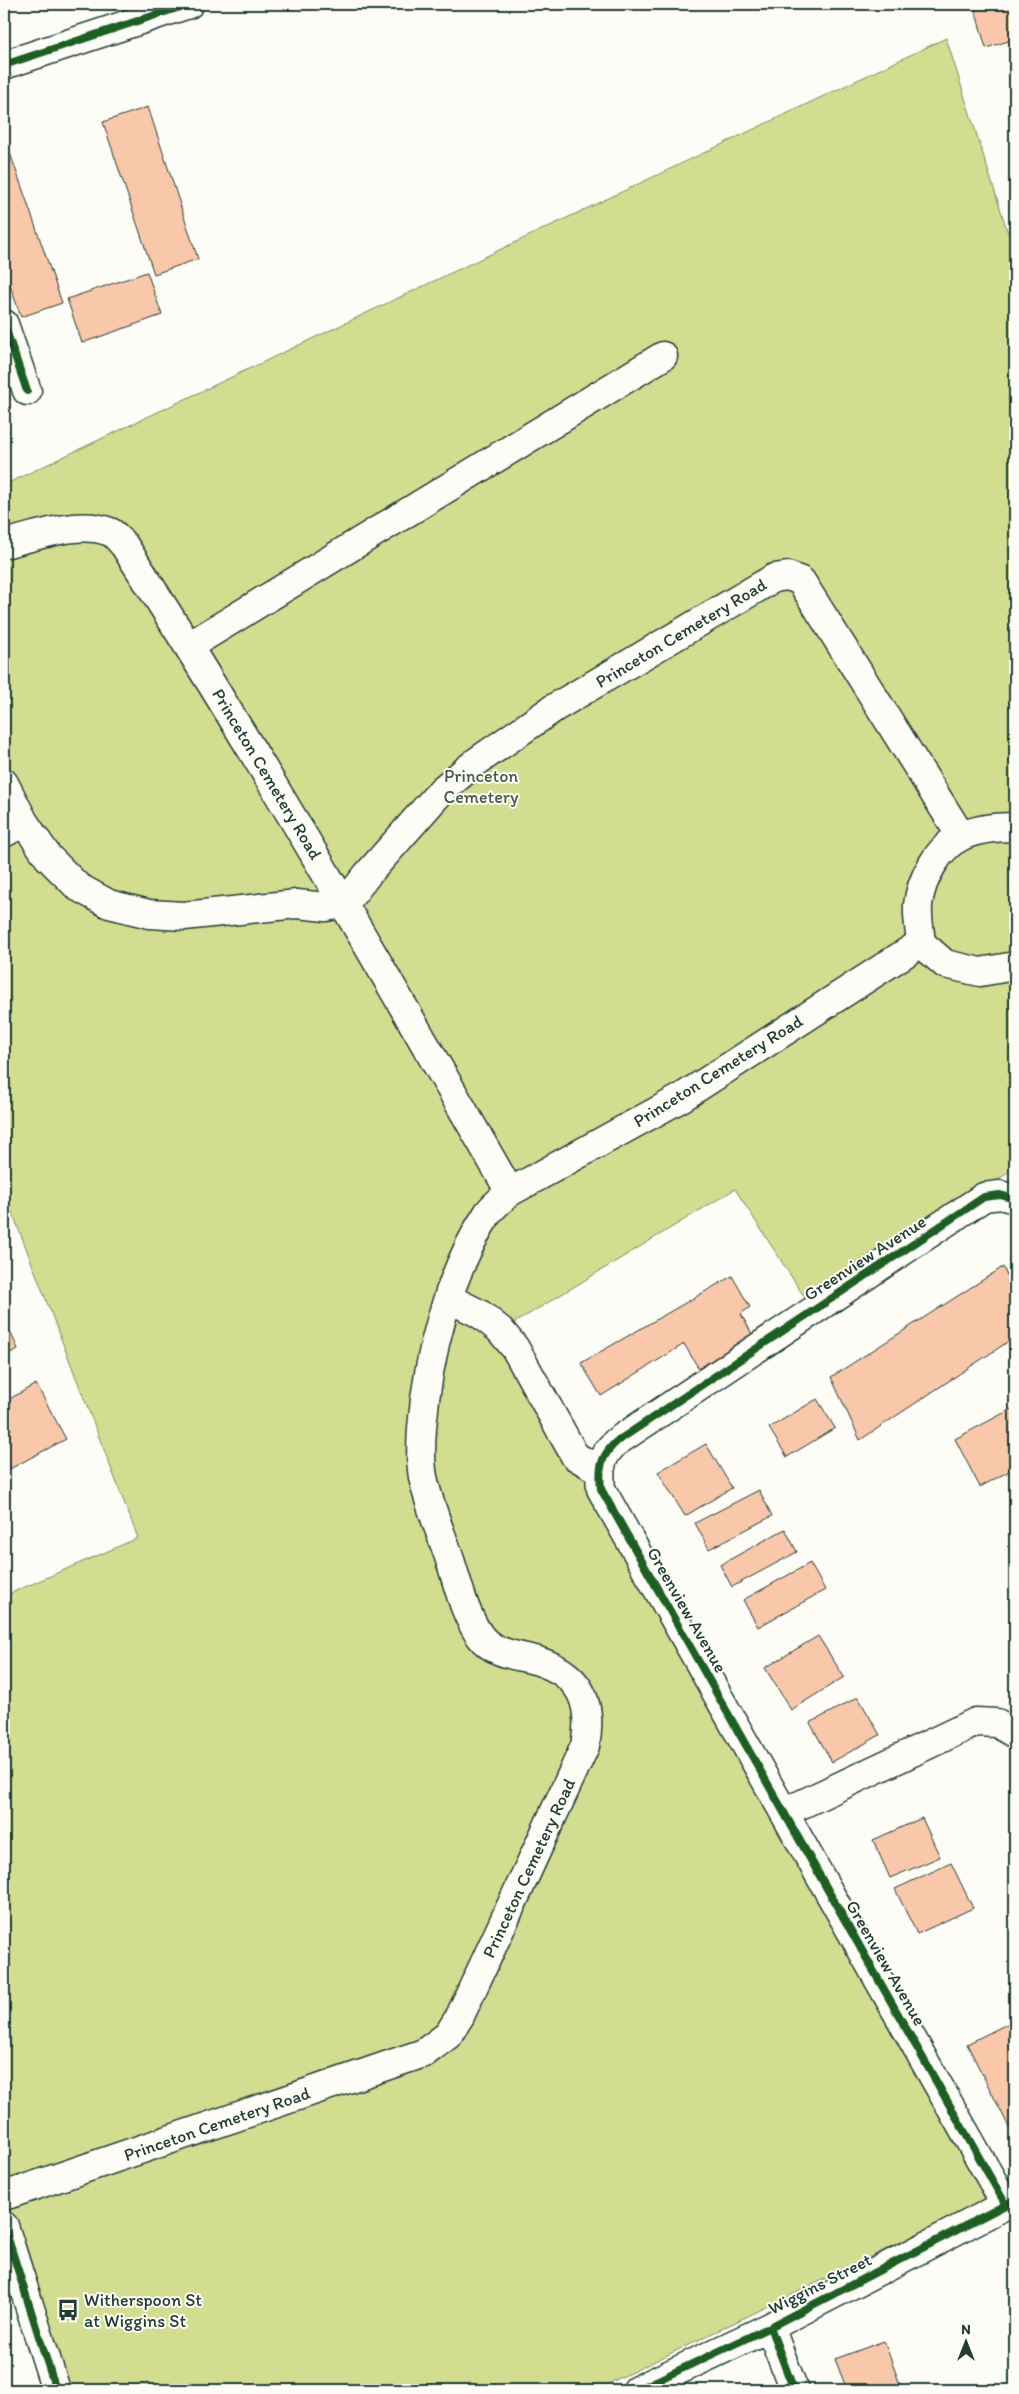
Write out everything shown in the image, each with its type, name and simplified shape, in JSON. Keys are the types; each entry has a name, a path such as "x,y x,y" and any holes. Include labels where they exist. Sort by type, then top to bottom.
{"street":[{"path":"4,64 190,4"},
{"path":"4,324 27,392"},
{"path":"189,646 662,356"},
{"name":"Princeton Cemetery Road","path":"4,544 76,527 95,527 112,532 124,545 189,646 344,903 510,1192"},
{"name":"Princeton Cemetery Road","path":"344,903 442,790 476,762 562,703 774,578 788,576 801,581 961,836"},
{"path":"4,783 14,828 48,857 78,887 109,904 149,914 184,916 297,904 326,907 344,903"},
{"path":"1015,827 991,827 961,836 939,855 926,877 918,906 922,943 945,964 980,972 1015,966"},
{"name":"Princeton Cemetery Road","path":"4,2196 424,2053 448,2035 460,2016 585,1746 589,1728 587,1706 579,1688 565,1676 540,1662 499,1652 481,1638 467,1611 423,1476 421,1442 424,1404 432,1357 448,1298 464,1259 489,1211 510,1192 681,1098 922,943"},
{"name":"Greenview Avenue","path":"1011,2202 782,1810 601,1489 599,1470 607,1451 616,1442 984,1197 1000,1195 1015,1199"},
{"path":"448,1298 480,1314 500,1330 515,1348 575,1456 599,1470"},
{"path":"782,1810 800,1805 976,1722 997,1723 1015,1734"},
{"name":"Wiggins Street","path":"637,2390 770,2327 1011,2202"},
{"path":"4,2226 10,2270 56,2390"},
{"path":"770,2327 794,2390"}],"path":[{"path":"48,4 50,8"}],"green space":[{"name":"Princeton Cemetery","path":"946,38 1015,255 1015,1166 1002,1177 807,1301 735,1189 506,1328 992,2198 595,2390 70,2390 4,2206 4,1596 138,1538 4,1191 4,485"}],"building":[{"path":"996,4 1015,4 1015,39 986,48 975,10"},
{"path":"148,107 198,259 154,274 103,122"},
{"path":"9,150 62,303 21,317 4,268 4,151"},
{"path":"147,272 162,315 82,343 67,299"},
{"path":"1003,1267 1015,1294 1015,1337 860,1440 831,1377"},
{"path":"732,1276 750,1307 741,1314 752,1334 699,1369 684,1344 601,1396 581,1363"},
{"path":"4,1318 18,1349 4,1356"},
{"path":"36,1384 66,1439 4,1472 4,1402"},
{"path":"817,1399 835,1428 787,1457 769,1428"},
{"path":"1015,1407 1015,1468 980,1487 955,1439"},
{"path":"706,1444 732,1488 685,1516 658,1472"},
{"path":"759,1490 772,1516 709,1549 695,1523"},
{"path":"785,1529 797,1552 732,1587 720,1565"},
{"path":"810,1563 825,1590 758,1627 743,1600"},
{"path":"818,1636 844,1677 791,1710 765,1668"},
{"path":"858,1697 880,1735 832,1762 810,1723"},
{"path":"922,1818 940,1857 890,1878 873,1840"},
{"path":"951,1863 973,1908 917,1934 895,1889"},
{"path":"1015,2020 1015,2123 1009,2127 967,2044"},
{"path":"884,2341 902,2390 847,2390 835,2359"}],"cycle path":[{"path":"4,65 189,4"},
{"path":"4,324 27,391"},
{"path":"1006,2205 601,1489 600,1475 604,1458 616,1442 984,1197 1000,1195 1015,1199"},
{"path":"637,2390 770,2327 1015,2200"},
{"path":"4,2226 56,2390"},
{"path":"770,2327 794,2390"}],"place":[{"name":"Witherspoon St at Wiggins St","path":"68,2310"}]}
